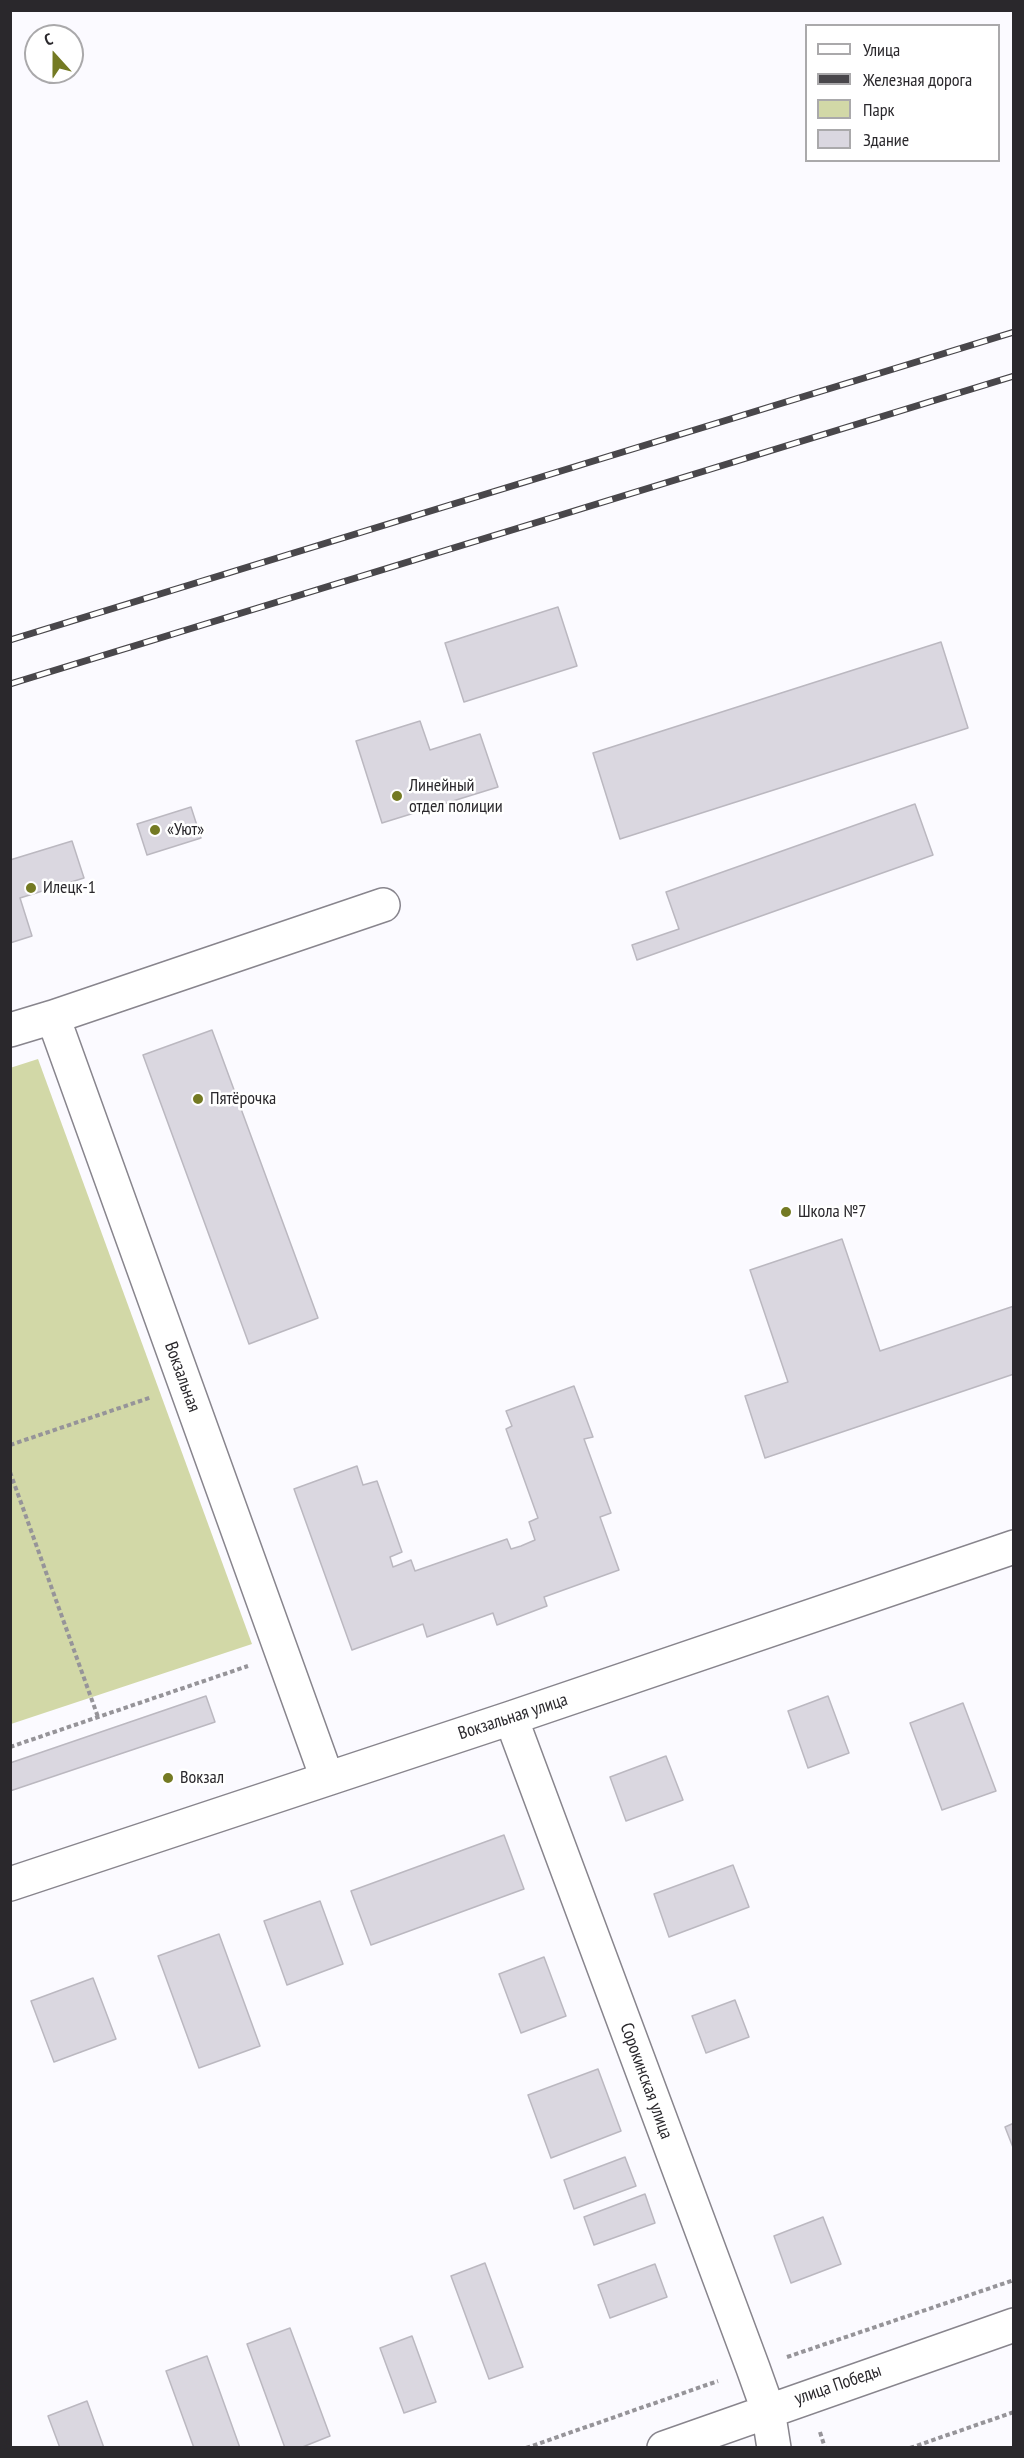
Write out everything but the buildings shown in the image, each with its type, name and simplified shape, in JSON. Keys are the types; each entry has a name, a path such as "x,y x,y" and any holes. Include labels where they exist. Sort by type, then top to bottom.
{"street":[{"path":"10,1030 383,905"},
{"name":"Вокзальная","path":"53,1017 327,1778"},
{"name":"Вокзальная улица","path":"10,1884 511,1718 1014,1547"},
{"name":"Сорокинская улица","path":"511,1718 768,2410 774,2448"},
{"name":"улица Победы","path":"664,2448 1014,2325"}],"path":[{"path":"10,1445 186,1386"},
{"path":"10,1472 98,1717"},
{"path":"10,1747 282,1655"},
{"path":"910,2448 1014,2412"}],"green space":[{"path":"38,1059 252,1644 11,1724 10,1068"}],"railway":[{"path":"10,640 1014,332"},
{"path":"10,684 1014,376"}],"place":[{"name":"Линейный отдел полиции","path":"397,796"},
{"name":"«Уют»","path":"155,830"},
{"name":"Илецк-1","path":"31,888"},
{"name":"Пятёрочка","path":"198,1099"},
{"name":"Школа №7","path":"786,1212"},
{"name":"Вокзал","path":"168,1778"}]}
